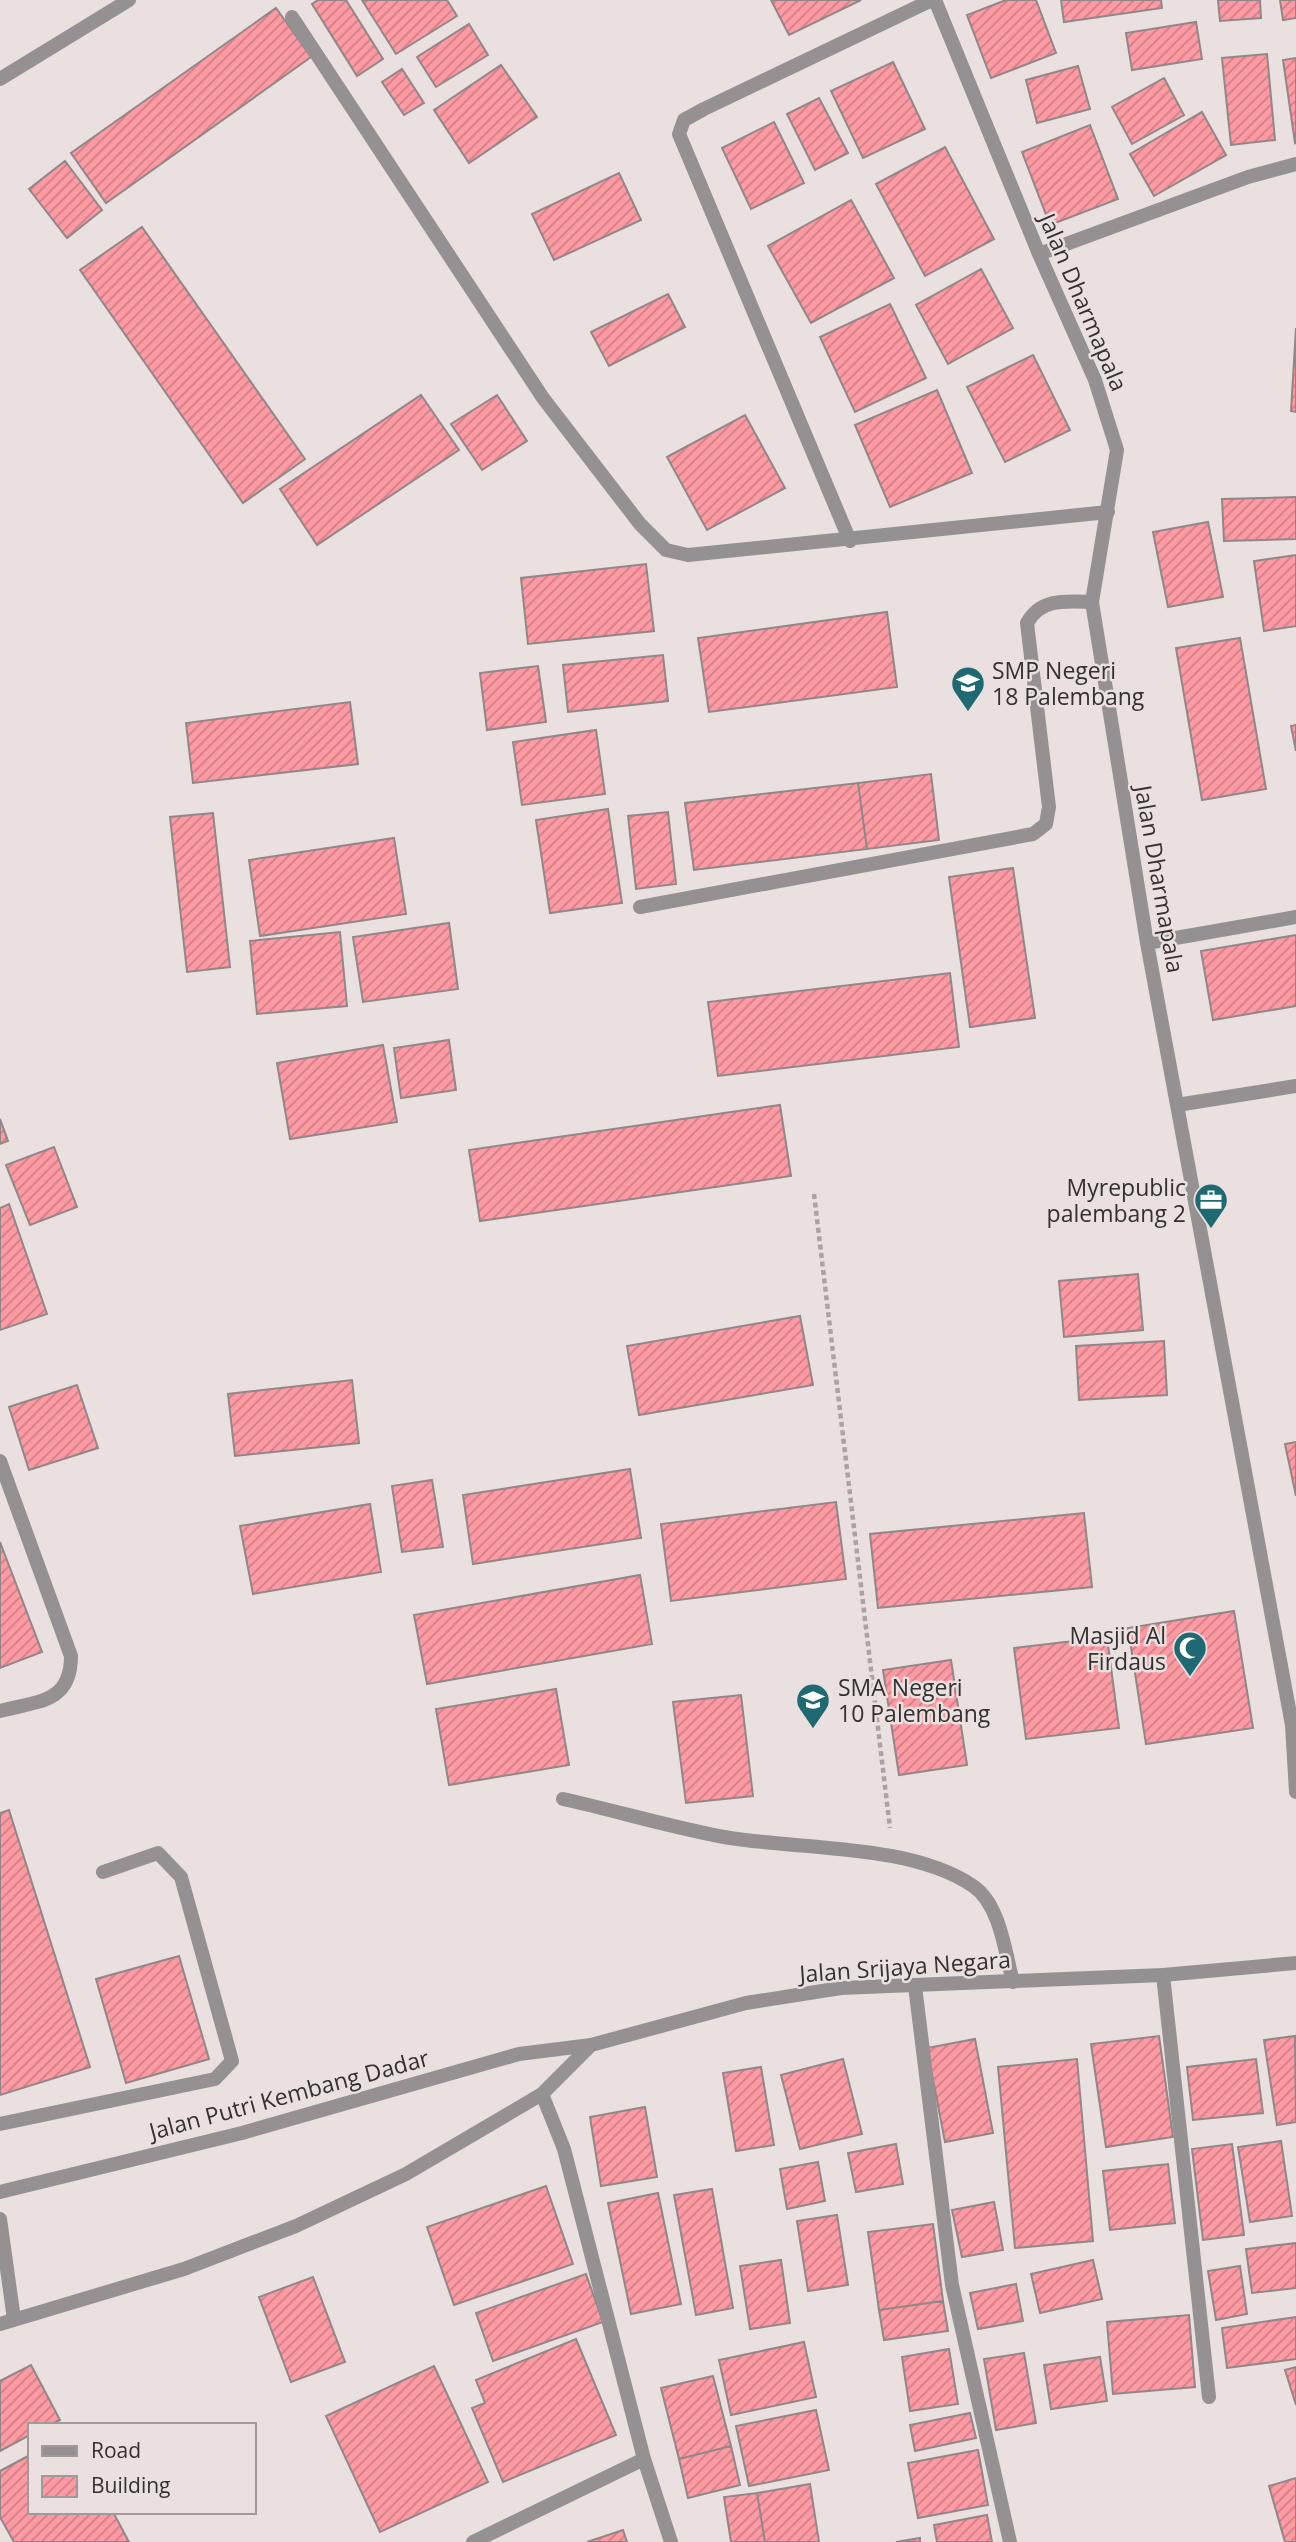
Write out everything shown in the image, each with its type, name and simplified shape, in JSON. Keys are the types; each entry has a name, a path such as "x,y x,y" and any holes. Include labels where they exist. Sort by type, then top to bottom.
{"street":[{"path":"0,79 130,0"},
{"path":"850,541 679,134 684,120 704,108 933,0"},
{"name":"Jalan Dharmapala","path":"933,0 1039,254 1095,380 1117,450 1092,602 1147,943 1292,1725 1296,1792"},
{"path":"292,17 543,398 640,524 666,550 688,555 850,541 1108,512"},
{"path":"1039,254 1248,177 1296,164"},
{"path":"640,907 1033,834 1046,824 1049,807 1027,623 1033,612 1043,605 1065,601 1092,602"},
{"path":"1147,943 1296,917"},
{"path":"1177,1105 1296,1086"},
{"path":"0,1461 71,1656 71,1677 52,1698 0,1711"},
{"path":"563,1799 724,1837 894,1857 947,1873 974,1887 992,1907 1013,1982"},
{"path":"0,2124 215,2078 232,2061 181,1877 159,1853 103,1872"},
{"name":"Jalan Srijaya Negara","path":"0,2324 184,2269 296,2226 407,2174 542,2094 591,2045 746,2003 841,1988 1163,1975 1296,1963"},
{"path":"1163,1975 1209,2397"},
{"path":"915,1986 952,2285 1010,2542"},
{"name":"Jalan Putri Kembang Dadar","path":"0,2192 242,2133 519,2054 591,2045"},
{"path":"542,2094 564,2148 644,2459 671,2542"},
{"path":"0,2219 14,2319"},
{"path":"473,2542 644,2459"}],"path":[{"path":"814,1194 894,1857"}],"building":[{"path":"318,0 346,0 383,59 357,76 312,4"},
{"path":"362,0 447,0 457,16 396,54"},
{"path":"771,0 861,0 789,35"},
{"path":"1006,0 1036,0 1056,53 991,78 967,15"},
{"path":"1061,0 1161,0 1162,8 1064,22"},
{"path":"1218,0 1260,0 1261,18 1220,21"},
{"path":"1280,0 1296,0 1296,18 1283,20"},
{"path":"276,8 311,57 106,203 71,153"},
{"path":"1196,22 1202,59 1132,70 1126,33"},
{"path":"469,24 488,55 436,87 417,57"},
{"path":"1267,54 1275,140 1231,145 1222,58"},
{"path":"1296,58 1296,142 1295,143 1283,60"},
{"path":"893,62 925,129 863,158 831,91"},
{"path":"501,65 537,117 469,163 434,110"},
{"path":"1078,66 1090,109 1037,123 1026,80"},
{"path":"402,69 424,103 404,115 382,82"},
{"path":"1164,78 1184,115 1132,144 1112,107"},
{"path":"819,98 848,153 815,170 787,114"},
{"path":"1202,112 1226,155 1154,196 1130,154"},
{"path":"774,122 804,183 751,209 722,148"},
{"path":"1090,125 1118,199 1050,225 1022,152"},
{"path":"945,147 994,239 925,276 876,184"},
{"path":"65,161 102,210 67,238 29,189"},
{"path":"619,173 641,220 554,260 532,214"},
{"path":"851,200 894,278 811,323 768,246"},
{"path":"142,227 305,459 243,503 80,270"},
{"path":"981,269 1013,328 948,364 916,305"},
{"path":"668,294 685,327 609,366 591,332"},
{"path":"890,304 926,378 855,412 820,337"},
{"path":"1296,328 1296,412 1291,411"},
{"path":"1033,355 1070,430 1005,462 967,387"},
{"path":"937,390 972,473 890,507 855,425"},
{"path":"421,395 459,450 317,545 280,489"},
{"path":"497,395 527,441 482,470 451,424"},
{"path":"745,415 785,488 707,530 667,457"},
{"path":"1296,497 1296,539 1224,541 1222,499"},
{"path":"1208,522 1223,597 1168,607 1153,532"},
{"path":"1296,555 1296,626 1264,631 1254,561"},
{"path":"646,564 654,631 528,644 521,578"},
{"path":"887,612 897,687 709,712 698,638"},
{"path":"1240,638 1266,789 1202,800 1176,648"},
{"path":"663,655 668,701 568,712 563,665"},
{"path":"538,666 546,722 487,730 480,673"},
{"path":"350,702 358,764 193,783 186,723"},
{"path":"1296,725 1296,751 1291,726"},
{"path":"596,730 605,794 522,805 513,742"},
{"path":"931,774 939,840 867,849 858,783"},
{"path":"858,783 867,849 694,870 685,803"},
{"path":"608,809 622,903 550,913 536,820"},
{"path":"668,812 676,884 636,889 628,816"},
{"path":"213,813 230,967 187,972 170,817"},
{"path":"394,838 406,914 260,936 249,860"},
{"path":"1013,868 1035,1018 970,1027 949,877"},
{"path":"449,923 458,989 363,1002 353,937"},
{"path":"340,932 347,1006 257,1014 250,941"},
{"path":"1296,935 1296,1006 1213,1020 1201,951"},
{"path":"950,973 959,1047 718,1076 708,1002"},
{"path":"449,1040 456,1090 401,1098 394,1048"},
{"path":"383,1045 397,1122 290,1139 277,1063"},
{"path":"780,1105 791,1176 480,1221 469,1150"},
{"path":"0,1119 8,1141 0,1144"},
{"path":"54,1147 77,1207 30,1225 6,1165"},
{"path":"9,1204 47,1314 0,1330 0,1208"},
{"path":"1138,1274 1143,1330 1064,1337 1059,1281"},
{"path":"800,1316 813,1385 639,1415 627,1346"},
{"path":"1164,1341 1167,1395 1079,1400 1076,1346"},
{"path":"352,1380 359,1443 235,1456 228,1394"},
{"path":"77,1385 98,1448 29,1470 9,1407"},
{"path":"1296,1442 1296,1496 1285,1444"},
{"path":"630,1469 641,1538 473,1564 463,1495"},
{"path":"432,1480 443,1547 402,1552 392,1486"},
{"path":"836,1502 846,1579 671,1601 661,1524"},
{"path":"370,1504 381,1572 253,1594 240,1526"},
{"path":"1084,1513 1092,1587 878,1608 870,1534"},
{"path":"0,1542 42,1652 0,1668"},
{"path":"640,1575 652,1644 427,1684 414,1615"},
{"name":"Masjid Al Firdaus","path":"1234,1611 1253,1728 1146,1744 1128,1628"},
{"path":"1107,1637 1119,1728 1026,1739 1014,1648"},
{"path":"951,1660 967,1765 899,1775 883,1670"},
{"path":"556,1689 569,1765 449,1785 436,1709"},
{"path":"741,1695 753,1796 686,1803 673,1702"},
{"path":"9,1810 90,2067 0,2095 0,1813"},
{"path":"179,1956 209,2059 126,2083 96,1979"},
{"path":"1159,2036 1173,2137 1106,2147 1091,2044"},
{"path":"1295,2036 1296,2122 1277,2125 1264,2040"},
{"path":"975,2039 993,2133 945,2142 927,2048"},
{"path":"843,2059 862,2134 800,2149 781,2075"},
{"path":"1077,2059 1093,2241 1015,2248 998,2067"},
{"path":"1256,2059 1263,2113 1193,2120 1187,2067"},
{"path":"761,2067 774,2145 736,2151 723,2073"},
{"path":"645,2107 657,2177 601,2186 590,2117"},
{"path":"1281,2141 1292,2216 1250,2222 1238,2147"},
{"path":"896,2144 903,2184 856,2192 848,2153"},
{"path":"1232,2144 1244,2235 1203,2240 1192,2149"},
{"path":"818,2162 825,2201 787,2209 780,2169"},
{"path":"1168,2164 1175,2223 1110,2230 1103,2171"},
{"path":"546,2186 573,2264 454,2305 427,2227"},
{"path":"712,2189 733,2308 696,2315 674,2195"},
{"path":"658,2193 681,2304 631,2314 608,2203"},
{"path":"994,2202 1003,2250 962,2257 952,2210"},
{"path":"837,2215 848,2285 808,2291 797,2221"},
{"path":"933,2224 943,2301 879,2310 868,2232"},
{"path":"1296,2243 1296,2288 1252,2293 1246,2249"},
{"path":"781,2260 790,2323 750,2329 740,2266"},
{"path":"1093,2260 1102,2299 1040,2313 1031,2274"},
{"path":"1240,2266 1247,2314 1216,2320 1208,2271"},
{"path":"586,2274 603,2322 493,2361 476,2313"},
{"path":"313,2277 345,2362 291,2382 259,2297"},
{"path":"1016,2284 1023,2321 978,2329 970,2293"},
{"path":"943,2301 948,2331 884,2340 879,2310"},
{"path":"1189,2315 1195,2387 1113,2394 1107,2322"},
{"path":"1296,2317 1296,2359 1227,2368 1222,2328"},
{"path":"576,2339 616,2435 503,2482 472,2408 485,2403 476,2380"},
{"path":"804,2342 816,2397 731,2415 719,2360"},
{"path":"949,2349 958,2404 910,2411 902,2357"},
{"path":"1024,2353 1036,2423 996,2430 984,2359"},
{"path":"1100,2357 1107,2401 1051,2409 1044,2365"},
{"path":"31,2365 60,2420 54,2423 28,2423 28,2436 0,2451 0,2381"},
{"path":"434,2366 488,2482 380,2532 326,2416"},
{"path":"1296,2367 1296,2405 1285,2370"},
{"path":"713,2376 731,2446 679,2459 661,2388"},
{"path":"816,2410 829,2470 749,2486 736,2426"},
{"path":"970,2413 976,2438 915,2451 910,2425"},
{"path":"731,2446 740,2485 688,2498 679,2459"},
{"path":"978,2450 988,2505 918,2518 908,2463"},
{"path":"28,2456 28,2514 114,2514 129,2542 14,2542 0,2517 0,2471"},
{"path":"1296,2478 1296,2542 1285,2542 1269,2486"},
{"path":"810,2484 819,2542 765,2542 757,2493"},
{"path":"757,2493 765,2542 731,2542 724,2497"},
{"path":"987,2515 992,2542 937,2542 934,2525"},
{"path":"623,2530 627,2542 587,2542"},
{"path":"920,2538 920,2542 896,2542"}],"place":[{"name":"SMP Negeri 18 Palembang","path":"968,713"},
{"name":"Myrepublic palembang 2","path":"1211,1230"},
{"name":"Masjid Al Firdaus","path":"1190,1678"},
{"name":"SMA Negeri 10 Palembang","path":"813,1730"}]}
